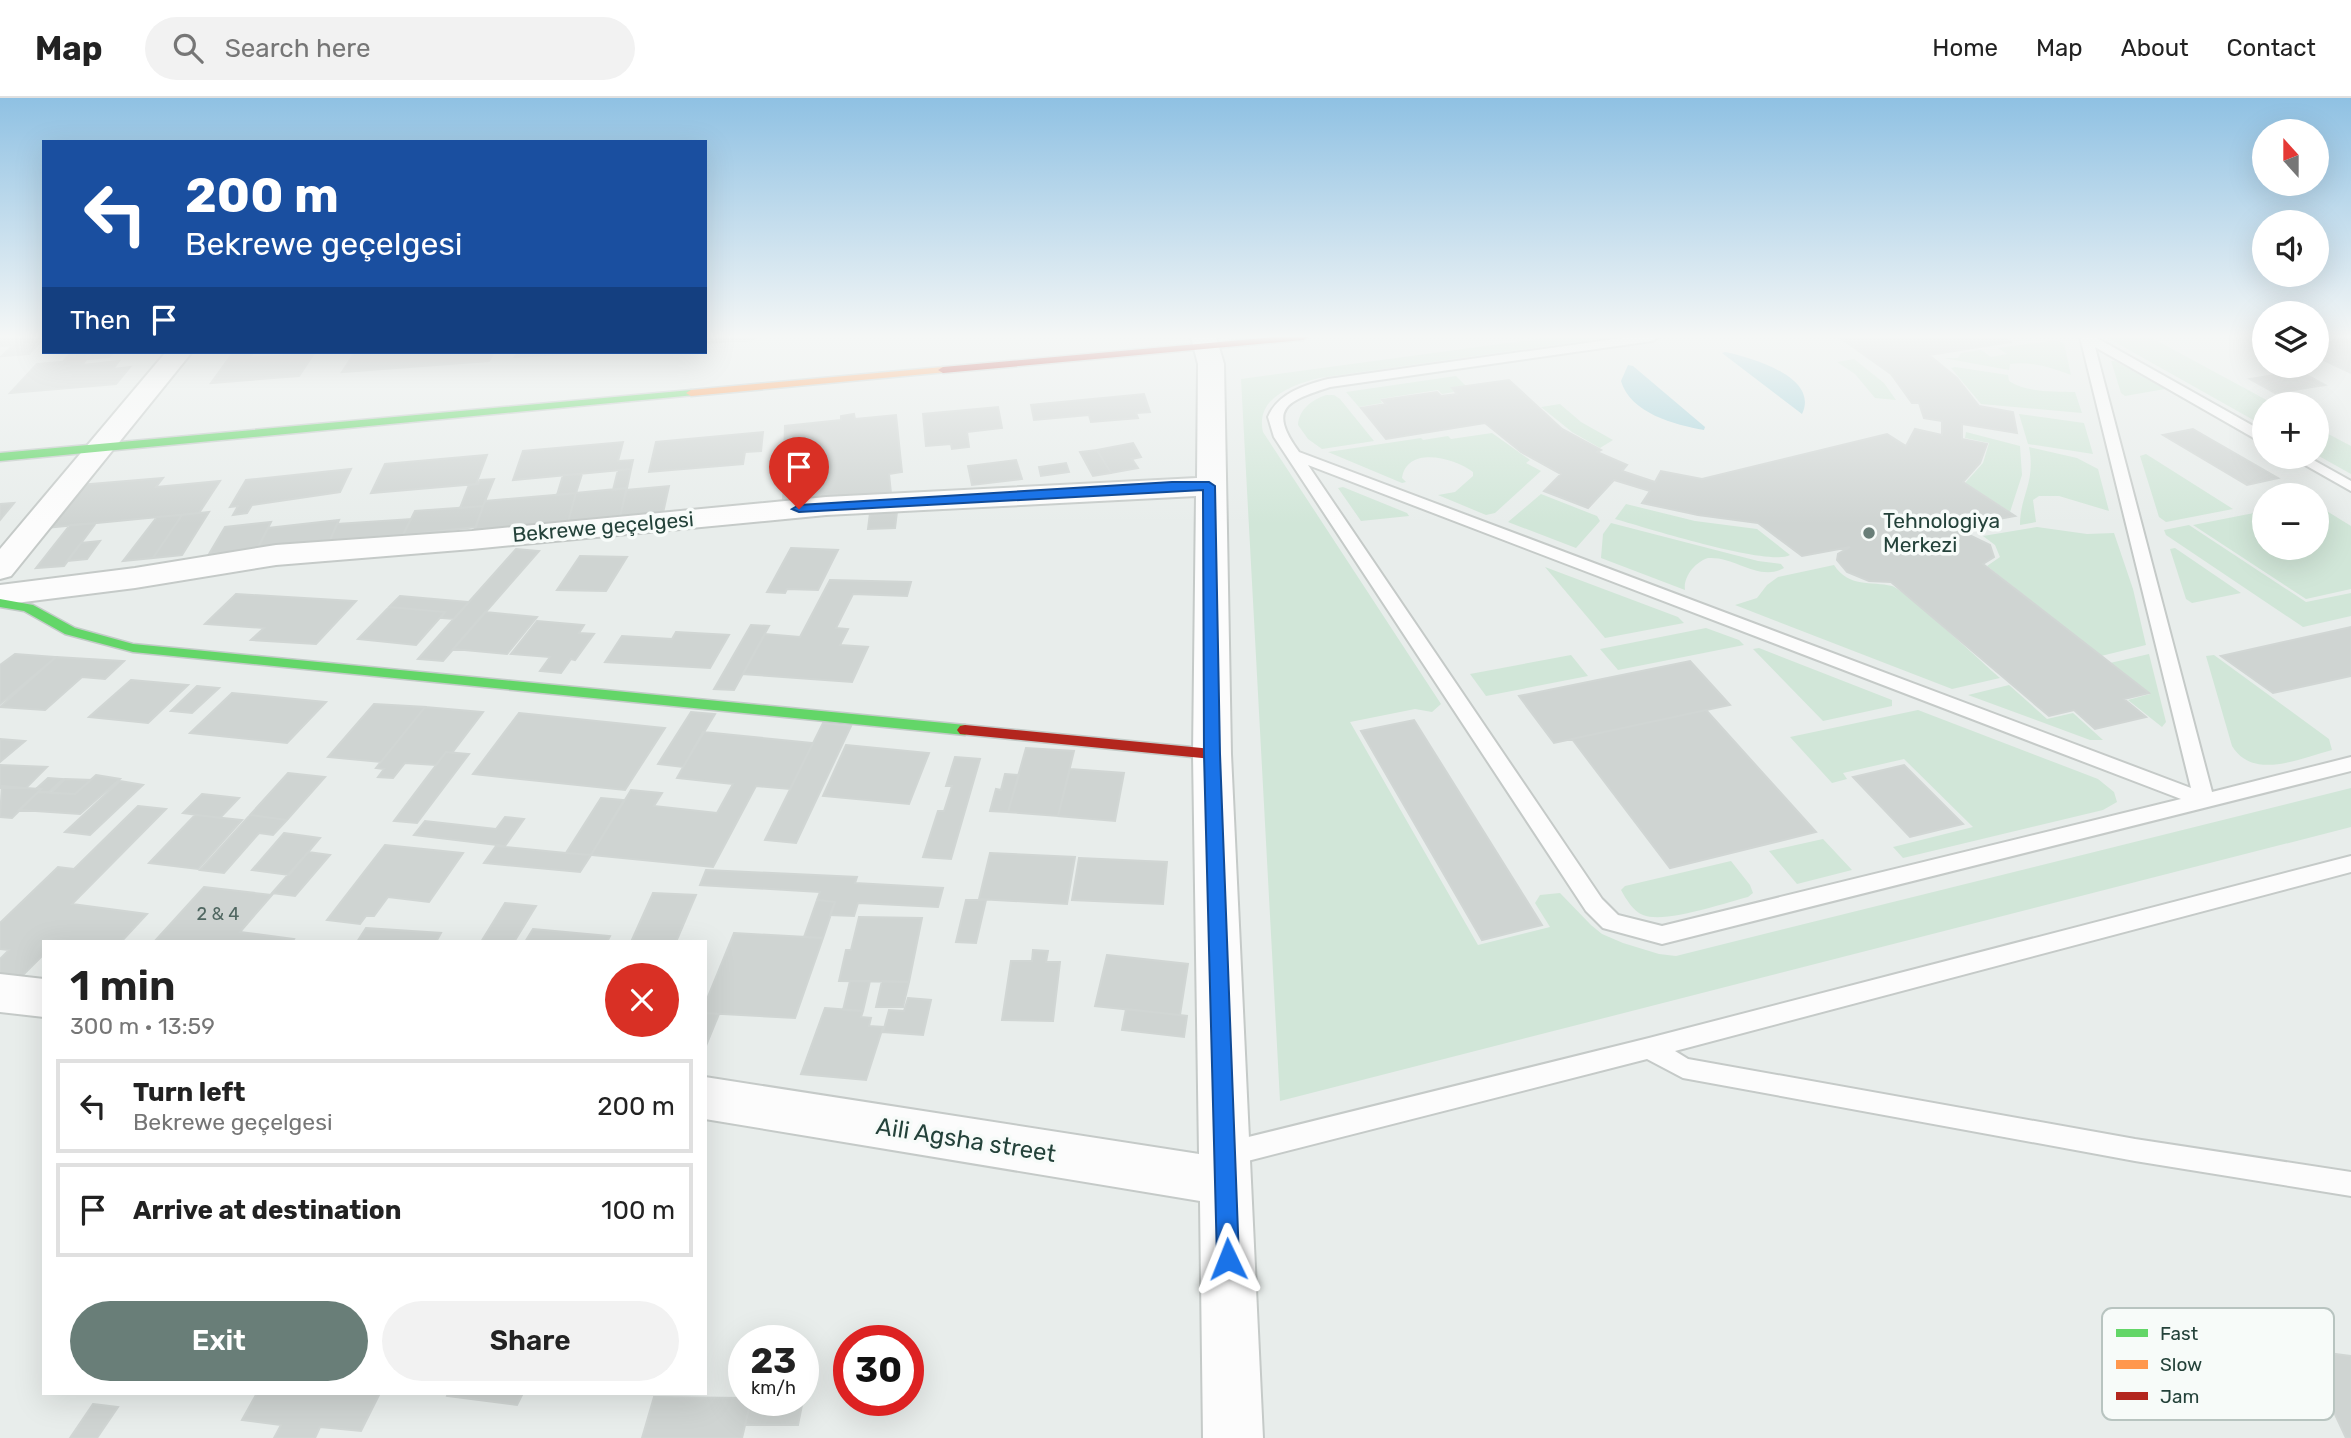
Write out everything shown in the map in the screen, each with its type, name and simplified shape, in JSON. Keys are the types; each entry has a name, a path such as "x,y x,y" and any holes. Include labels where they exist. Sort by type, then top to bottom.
{"main road":[{"path":"212,421 473,400"},
{"path":"0,457 112,434 510,400"},
{"path":"0,603 28,608 70,631 132,648 1212,754"}],"street":[{"path":"0,569 140,400"},
{"path":"1210,400 1212,754 1233,1438"},
{"name":"Bekrewe geçelgesi","path":"0,595 135,578 276,555 458,541 826,506 1209,486"},
{"path":"0,993 42,998"},
{"name":"Aili Agsha street","path":"707,1098 1225,1168"}],"lane":[{"path":"1288,400 1279,409 1276,426 1594,905 1611,922 1662,935 2351,764"},
{"path":"2103,400 2204,800"},
{"path":"2197,400 2252,431"},
{"path":"1294,455 2204,800"},
{"path":"2319,469 2351,487"},
{"path":"1225,1168 1649,1048 2351,864"},
{"path":"1649,1048 1683,1068 2135,1150 2351,1185"}],"green space":[{"path":"1242,400 1273,400 1265,410 1263,432 1441,704 1432,712 1415,709 1350,722 1478,945 1550,927 1535,903 1540,895 1560,893 1602,934 1659,954 1676,956 2351,788 2351,827 1280,1101"},
{"path":"1316,400 1340,400 1374,441 1322,449 1308,439 1298,425 1301,414"},
{"path":"1353,400 1380,400 1382,403 1359,407"},
{"path":"1977,400 2078,400 2082,413 1981,404"},
{"path":"2217,400 2252,400 2252,419"},
{"path":"1560,404 1581,422 1613,440 1600,448 1572,432 1541,407"},
{"path":"2019,414 2084,423 2093,454 2028,444"},
{"path":"1966,432 2020,446 2022,475 2010,512 1965,483 1983,463 1989,443 1965,438"},
{"path":"1492,433 1530,460 1526,463 1541,471 1495,513 1486,515 1438,495 1455,492 1473,476 1473,472 1455,462 1433,457 1413,461 1402,478 1406,482 1402,483 1328,452 1421,438 1423,440 1448,436 1451,439"},
{"path":"2329,434 2351,446 2351,474 2329,462"},
{"path":"2029,447 2077,458 2098,469 2109,511 2059,496 2039,496 2033,500 2036,522 2020,525 2031,470"},
{"path":"2146,454 2233,509 2166,522 2159,517 2140,456"},
{"path":"1343,487 1409,516 1361,521 1338,488"},
{"path":"1541,494 1597,516 1600,521 1576,548 1508,522"},
{"path":"1626,504 1695,521 1757,529 1790,555 1758,556 1733,551 1615,519"},
{"path":"2329,512 2351,526 2351,589 2306,599 2193,525 2252,513 2252,560 2329,560"},
{"path":"1611,523 1758,561 1781,564 1784,568 1765,572 1718,558 1708,558 1691,571 1685,590 1601,558 1603,534"},
{"path":"2189,525 2306,602 2351,593 2351,616 2303,627 2166,535 2164,530"},
{"path":"2037,527 2087,534 2114,533 2133,589 2146,645 2101,656 1987,566 2000,557 1995,545 1983,536"},
{"path":"2175,548 2241,593 2192,603 2186,599 2170,549"},
{"path":"1834,565 1853,580 1892,586 1899,590 2000,678 1952,689 1735,605 1757,598 1767,585 1778,577"},
{"path":"1545,567 1678,617 1684,623 1605,638"},
{"path":"1706,628 1739,640 1744,645 1618,670 1600,649"},
{"path":"1759,648 1892,700 1892,706 1823,721 1753,649"},
{"path":"2149,654 2166,722 2162,727 2128,700 2150,694 2110,663"},
{"path":"1571,655 1588,676 1486,696 1470,674"},
{"path":"2214,655 2329,739 2332,750 2265,765 2252,763 2241,757 2232,746 2206,656"},
{"path":"2009,685 2047,719 2073,713 2103,740 2090,740 1968,695"},
{"path":"1918,710 2098,779 2114,792 2117,802 2103,810 1903,858 1893,847 1973,827 1904,759 1843,773 1847,779 1832,783 1790,737"},
{"path":"1823,839 1852,870 1797,884 1769,851"},
{"path":"1731,861 1753,893 1748,897 1710,908 1665,917 1643,915 1636,911 1621,890 1625,886"}],"water":[{"path":"1673,400 1705,427 1704,430 1667,421 1634,401"},
{"path":"1783,400 1805,400 1802,414"}],"building":[{"path":"1087,400 1146,400 1150,412 1136,413 1138,418 1091,422 1089,415 1034,420 1031,405"},
{"name":"Tehnologiya Merkezi","path":"1382,400 1385,400 1530,400 1562,429 1601,450 1597,452 1627,465 1622,471 1655,482 1661,471 1702,479 1887,434 1906,446 1915,429 1942,435 1942,421 1924,418 1919,403 1912,403 1909,400 1974,400 1979,406 2013,412 2017,433 1962,424 1962,439 1987,444 1980,463 1963,482 2015,516 1939,530 1961,531 1990,545 1994,557 1983,564 2149,693 2124,699 2146,717 2095,729 2074,710 2049,716 1891,582 1869,581 1847,572 1837,560 1838,554 1850,547 1802,556 1758,523 1698,515 1642,503 1650,491 1614,480 1588,508 1544,491 1561,474 1521,452 1485,423 1386,439 1361,408 1386,404"},
{"path":"998,407 1002,428 967,432 969,447 952,449 951,444 926,446 923,414"},
{"path":"854,414 855,419 896,415 902,472 889,474 891,493 837,499 837,494 783,499 785,476 817,473 817,453 784,456 785,426 841,420 841,416"},
{"path":"2193,429 2252,463 2252,469 2262,469 2278,478 2247,485 2163,435"},
{"path":"763,432 761,451 745,452 743,464 649,472 656,442"},
{"path":"623,442 618,461 633,460 631,469 513,480 523,451"},
{"path":"1133,443 1141,457 1132,459 1138,468 1111,473 1097,450"},
{"path":"1097,450 1111,473 1093,476 1080,452"},
{"path":"487,455 476,484 371,493 385,464"},
{"path":"1016,460 1022,479 972,485 968,466"},
{"path":"1066,463 1069,472 1041,476 1039,467"},
{"path":"351,469 340,492 252,505 247,513 233,515 238,506 230,507 246,480"},
{"path":"631,469 627,488 613,490 618,470"},
{"path":"582,474 576,493 557,495 563,475"},
{"path":"163,478 156,487 220,481 199,513 45,528 79,485"},
{"path":"494,479 483,506 460,508 469,485 478,484 480,480"},
{"path":"669,486 663,513 620,517 626,490"},
{"path":"627,488 620,517 568,522 576,493"},
{"path":"576,493 568,522 474,531 485,501"},
{"path":"14,503 0,520 0,504"},
{"path":"483,506 476,527 403,535 415,511"},
{"path":"209,512 182,555 153,558 182,515"},
{"path":"897,512 895,528 868,529 870,513"},
{"path":"182,515 153,558 123,561 157,517"},
{"path":"411,519 403,535 330,540 337,524"},
{"path":"339,520 330,540 258,548 268,528"},
{"path":"271,522 257,549 209,554 225,527"},
{"path":"96,523 64,566 36,568 70,525"},
{"path":"100,541 87,559 67,561 81,543"},
{"path":"791,548 838,550 818,590 787,589 785,593 767,592"},
{"path":"516,549 539,551 443,661 418,659"},
{"path":"580,556 627,557 606,591 557,590"},
{"path":"830,580 911,582 907,596 853,594 836,628 848,629 840,645 868,647 852,682 743,674 765,634 800,637"},
{"path":"236,594 356,601 316,644 251,640 264,628 205,624"},
{"path":"400,596 469,602 454,619 441,618 445,612 389,607"},
{"path":"389,607 445,612 416,645 358,639"},
{"path":"485,612 537,617 507,654 453,649"},
{"path":"537,621 584,625 579,633 594,634 575,660 571,659 561,673 540,671 550,657 511,654"},
{"path":"751,625 769,626 734,690 714,689"},
{"path":"2351,627 2351,676 2273,693 2221,656"},
{"path":"676,632 729,635 710,668 605,662 622,636 672,639"},
{"path":"15,654 56,657 0,704 0,665"},
{"path":"56,657 124,661 105,679 82,677 45,710 0,707"},
{"path":"1690,661 1730,705 1554,743 1519,696"},
{"path":"131,680 188,685 148,723 89,717"},
{"path":"197,686 219,688 192,713 171,711"},
{"path":"232,693 326,702 287,743 190,733"},
{"path":"374,704 425,707 381,762 328,757"},
{"path":"425,707 483,712 452,753 446,752 436,765 405,763 393,778 378,777 384,769 376,768"},
{"path":"1706,710 1816,832 1670,868 1572,739"},
{"path":"691,712 715,714 683,767 658,764"},
{"path":"519,713 665,728 625,790 473,774"},
{"path":"1414,720 1542,925 1482,940 1361,731"},
{"path":"823,723 851,726 796,843 765,840"},
{"path":"703,732 813,743 790,789 756,786 713,867 591,855 631,790 662,793 654,806 717,813 733,784 677,778"},
{"path":"0,739 25,741 0,762"},
{"path":"846,745 929,753 909,804 823,796"},
{"path":"1026,748 1074,751 1058,816 1008,812"},
{"path":"446,752 469,754 417,823 394,821"},
{"path":"955,757 980,759 951,859 923,857 938,811 944,811 952,786 946,786"},
{"path":"0,765 47,767 26,788 0,788"},
{"path":"1904,765 1963,824 1910,837 1853,777"},
{"path":"1070,769 1124,773 1115,821 1058,816"},
{"path":"288,773 325,777 287,820 250,815"},
{"path":"1005,774 1019,775 1008,812 990,811 996,789 1001,790"},
{"path":"96,775 120,779 80,814 19,810 38,792 75,794"},
{"path":"48,778 63,779 49,792 38,792 41,789 37,788"},
{"path":"65,779 91,780 75,794 51,793"},
{"path":"120,781 143,785 90,835 65,832"},
{"path":"2,786 41,789 12,818 0,817"},
{"path":"202,794 239,798 220,818 183,813"},
{"path":"601,798 624,800 591,855 566,853"},
{"path":"138,806 166,809 72,904 147,914 123,940 42,940 42,956 21,977 0,975 0,959 9,950 0,949 0,923 58,867 74,869"},
{"path":"195,815 242,820 198,869 149,863"},
{"path":"250,815 287,820 273,835 259,833 224,873 200,870"},
{"path":"505,817 524,819 505,846 414,835 425,821 496,829"},
{"path":"284,833 320,838 289,875 252,870"},
{"path":"385,845 463,853 429,902 388,897 374,916 366,916 360,924 327,920"},
{"path":"496,846 591,855 580,872 484,863"},
{"path":"308,852 330,855 295,896 272,893"},
{"path":"990,853 1075,857 1067,904 979,899"},
{"path":"1079,858 1167,862 1163,904 1072,900"},
{"path":"706,870 857,877 855,883 943,888 938,907 858,903 854,916 830,915 835,902 817,900 820,892 700,885"},
{"path":"204,887 272,895 240,932 294,939 293,940 156,940"},
{"path":"653,893 696,895 677,940 632,940"},
{"path":"817,900 835,902 823,938 804,937"},
{"path":"966,900 986,900 976,943 956,942"},
{"path":"505,903 536,906 515,940 482,940"},
{"path":"859,917 922,918 909,982 839,981 846,950 851,950"},
{"path":"366,928 441,933 437,940 358,940"},
{"path":"533,929 610,936 608,940 526,940"},
{"path":"734,933 823,938 795,1018 707,1013 707,999"},
{"path":"1033,950 1048,951 1046,962 1060,962 1053,1021 1002,1020 1011,961 1032,961"},
{"path":"1107,955 1188,964 1180,1015 1095,1006"},
{"path":"850,981 870,981 863,1011 843,1010"},
{"path":"882,981 909,982 903,1007 876,1007"},
{"path":"908,998 931,1000 923,1035 883,1032 889,1010 904,1011"},
{"path":"825,1008 863,1011 861,1017 871,1018 869,1026 883,1027 866,1080 801,1074"},
{"path":"1126,1009 1187,1016 1184,1037 1122,1030"},
{"path":"707,1013 719,1014 707,1043"},
{"path":"2334,1354 2351,1356 2351,1438 2346,1438 2334,1412"},
{"path":"256,1395 379,1395 361,1431 320,1427 315,1438 274,1438 281,1425 242,1420"},
{"path":"447,1395 522,1395 517,1405"},
{"path":"654,1397 728,1398 728,1416 747,1416 742,1438 642,1438"},
{"path":"93,1404 118,1407 97,1438 70,1438"},
{"path":"747,1416 800,1416 798,1425 745,1425"}],"traffic: fast":[{"path":"0,457 620,400"},
{"path":"0,603 28,608 70,631 133,648 965,730"}],"traffic: jam":[{"path":"965,730 1212,754"}],"place":[{"name":"Tehnologiya Merkezi","path":"1869,533"}],"route":[{"path":"799,509 1209,486 1212,754 1228,1259"}]}
